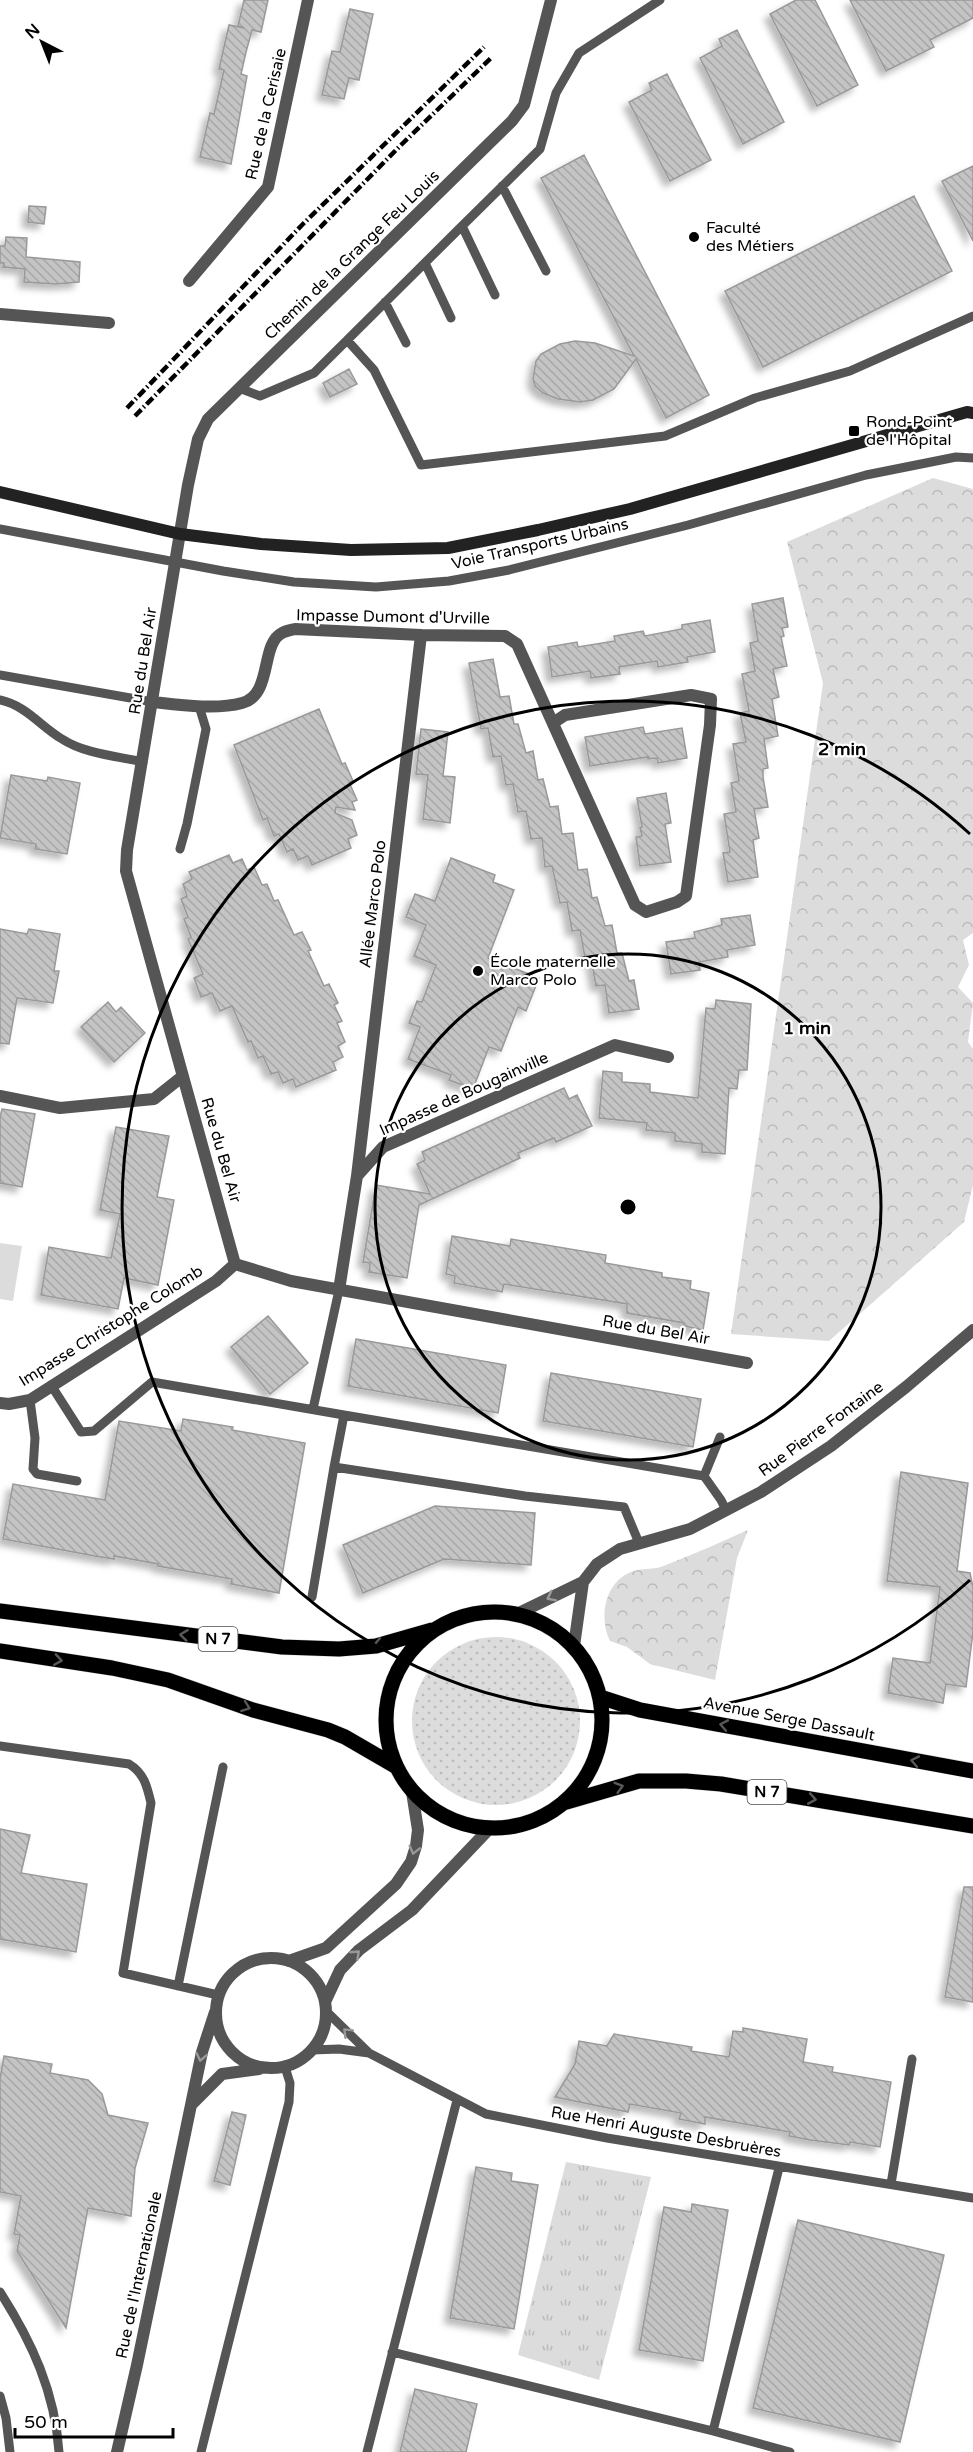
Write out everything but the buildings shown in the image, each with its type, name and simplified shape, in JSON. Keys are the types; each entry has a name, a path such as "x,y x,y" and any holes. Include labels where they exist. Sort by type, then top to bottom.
{"main road":[{"name":"N 7","path":"0,1611 282,1647 339,1649 376,1646 434,1629"},
{"path":"485,1612 519,1613 547,1624 574,1646 589,1668 600,1697 603,1724 595,1757 583,1782 562,1803 542,1817 517,1827 490,1828 462,1824 433,1810 412,1792 395,1766 386,1734 387,1703 397,1674 412,1649 434,1629 456,1619 485,1612"},
{"path":"0,1651 112,1668 168,1680 253,1710 327,1730 345,1737 395,1766"},
{"name":"Avenue Serge Dassault","path":"600,1697 640,1710 973,1772"},
{"name":"N 7","path":"562,1803 639,1781 686,1781 721,1784 973,1827"}],"street":[{"name":"Rue de la Cerisaie","path":"189,281 268,188 308,0"},
{"name":"Chemin de la Grange Feu Louis","path":"180,534 198,439 208,419 512,121 524,105 551,0"},
{"path":"0,314 109,323"},
{"path":"0,492 180,534 261,544 351,550 448,548 630,509 967,412 973,413"},
{"name":"Rue du Bel Air","path":"180,534 127,850 126,871 235,1264 291,1281 747,1363"},
{"name":"Impasse Dumont d'Urville","path":"153,702 200,706 244,703 256,695 266,672 273,642 280,633 295,629 505,636 517,644 635,905 646,912 677,902 686,896 710,726 711,699 691,695 565,715 553,723"},
{"name":"Allée Marco Polo","path":"357,1176 421,635"},
{"name":"Impasse de Bougainville","path":"357,1176 383,1147 615,1045 668,1057"},
{"path":"0,1096 60,1108 154,1099 183,1076"},
{"path":"339,1290 357,1176"},
{"name":"Impasse Christophe Colomb","path":"0,1403 9,1404 30,1400 216,1281 235,1264"},
{"name":"Rue Pierre Fontaine","path":"519,1613 582,1582 597,1564 620,1549 690,1529 761,1492 831,1446 973,1330"},
{"path":"574,1646 582,1582"},
{"path":"289,1960 326,1948 396,1884 411,1862 416,1846 418,1830 412,1792"},
{"path":"192,2104 222,2074 285,2067 304,2058 323,2032 326,2006 340,1970 359,1950 412,1910 490,1828"},
{"path":"264,2068 251,2065 229,2050 219,2032 215,2012 218,1995 234,1971 246,1963 267,1958 289,1960 299,1965 316,1981 326,2006"},
{"name":"Rue de l'Internationale","path":"117,2452 138,2365 202,2052 215,2012"}],"lane":[{"path":"239,388 260,396 314,373 540,149 556,93 579,53 660,0"},
{"path":"502,186 546,271"},
{"path":"462,226 495,295"},
{"path":"425,263 451,318"},
{"path":"385,302 406,343"},
{"path":"347,340 374,370 421,465 665,436 755,398 850,371 973,316"},
{"name":"Voie Transports Urbains","path":"0,529 247,575 318,584 376,587 449,581 509,570 688,525 866,475 944,458 973,458"},
{"path":"0,675 153,702"},
{"path":"0,700 12,703 29,712 63,740 81,748 143,762"},
{"path":"180,849 188,824 206,729 200,706"},
{"path":"313,1409 339,1290"},
{"path":"51,1385 81,1432 94,1431 152,1382 704,1476 726,1510"},
{"path":"30,1400 35,1438 33,1469 37,1474 77,1481"},
{"path":"312,1598 344,1415"},
{"path":"704,1476 720,1437"},
{"path":"334,1467 525,1496 624,1507 639,1543"},
{"path":"0,1746 129,1764 138,1770 147,1785 151,1803 123,1973 218,1995"},
{"path":"178,1986 223,1767"},
{"name":"Rue Henri Auguste Desbruères","path":"326,2006 369,2053 486,2114 779,2168 973,2198"},
{"name":"Rue Henri Auguste Desbruères","path":"312,2050 339,2049 369,2053"},
{"path":"891,2184 912,2059"},
{"path":"201,2452 289,2102 290,2083 285,2067"},
{"path":"368,2452 457,2100"},
{"path":"713,2431 779,2168"},
{"path":"0,2292 38,2359 51,2403 59,2452"},
{"path":"392,2352 790,2452"},
{"path":"0,2396 6,2418 10,2452"}],"green space":[{"path":"933,478 973,489 973,933 963,940 969,965 958,987 973,1003 968,1042 973,1049 973,1185 964,1222 829,1341 731,1334 823,683 787,542"},
{"path":"0,1243 22,1246 13,1301 0,1299"},
{"path":"748,1530 737,1558 715,1680 650,1664 627,1647 610,1641 606,1631 605,1611 610,1591 616,1582 634,1571 662,1567"},
{"path":"496,1637 512,1638 528,1643 556,1661 574,1689 579,1705 579,1737 574,1753 556,1781 528,1799 512,1804 496,1805 480,1804 464,1799 436,1781 418,1753 413,1737 412,1721 413,1705 418,1689 436,1661 464,1643 480,1638"},
{"path":"566,2162 651,2177 599,2380 518,2355"}],"railway":[{"path":"127,408 302,225 484,47"},
{"path":"135,416 401,145 492,57"}],"place":[{"name":"Faculté des Métiers","path":"694,237"},
{"name":"Rond-Point de l'Hôpital","path":"854,431"},
{"name":"École maternelle Marco Polo","path":"478,971"}]}
